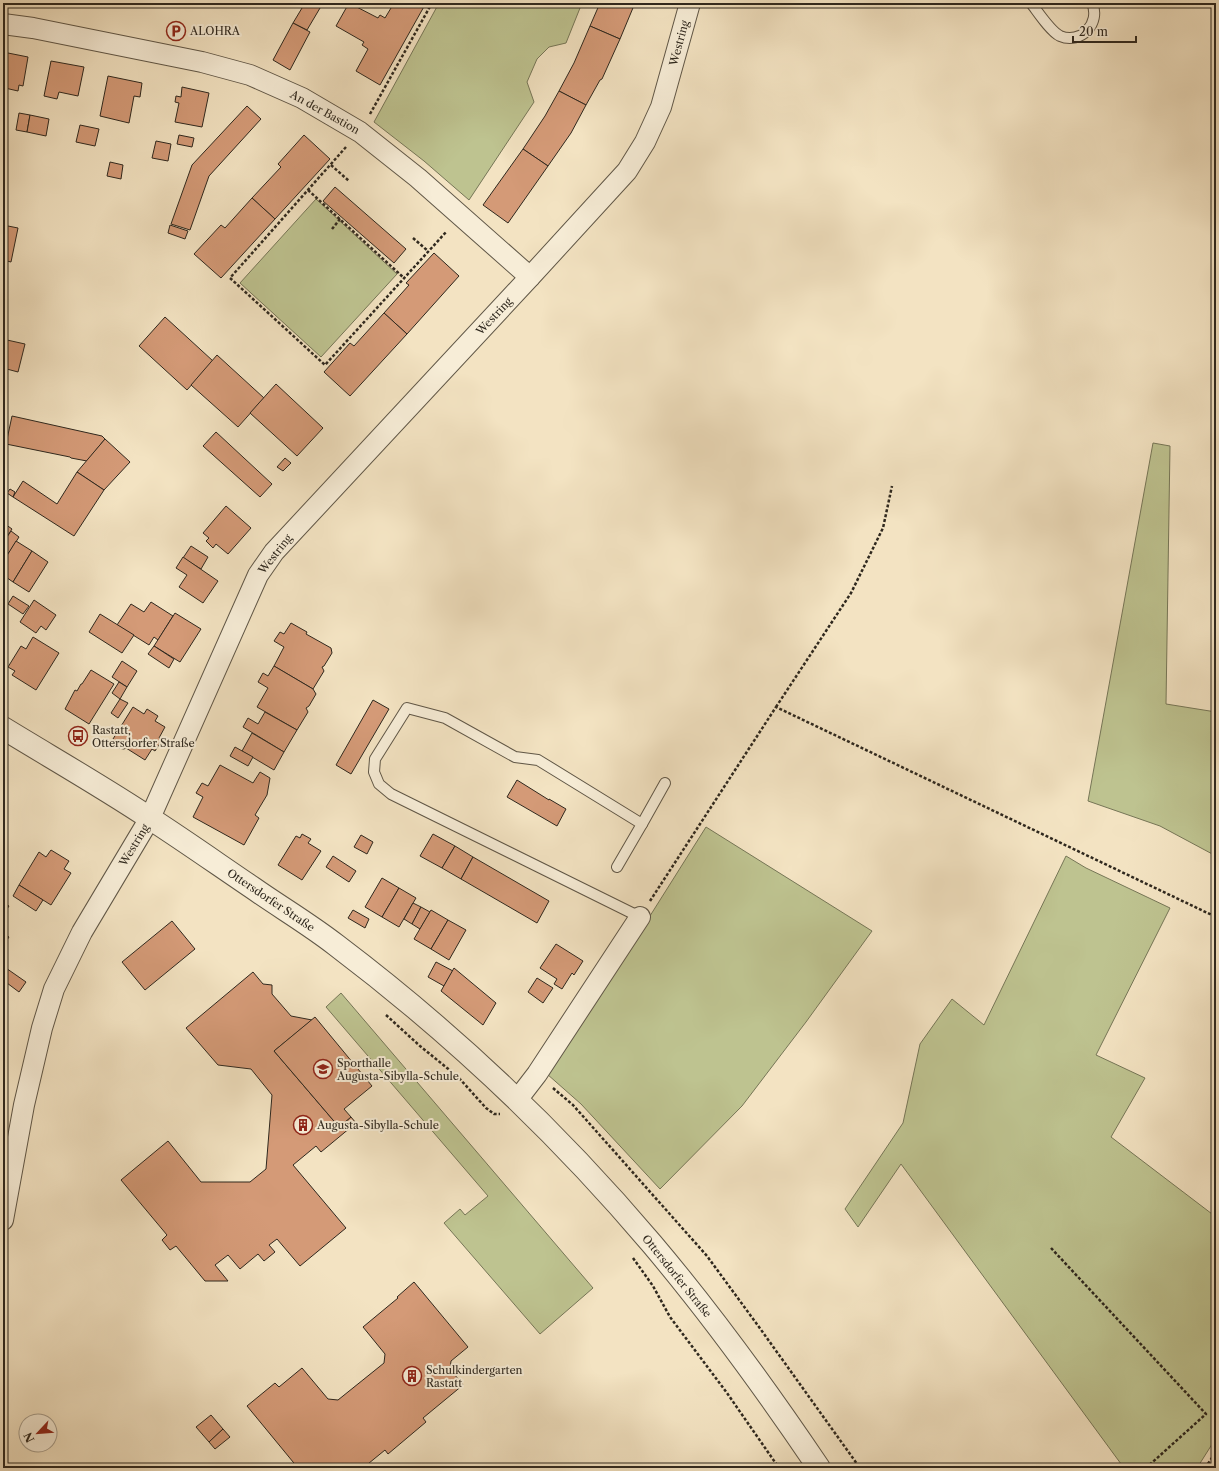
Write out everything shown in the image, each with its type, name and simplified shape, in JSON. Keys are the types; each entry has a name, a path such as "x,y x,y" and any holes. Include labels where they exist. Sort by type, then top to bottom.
{"street":[{"name":"Westring","path":"3,1220 24,1105 42,1028 54,988 82,932 150,818 258,575 274,552 530,277 626,170 645,142 661,107 690,3"},
{"name":"An der Bastion","path":"3,24 33,28 202,62 250,75 302,98 360,132 418,178 530,277"},
{"name":"Ottersdorfer Straße","path":"3,728 150,818 333,943 394,990 459,1046 511,1107 590,1175 652,1244 719,1328 819,1468"},
{"path":"511,1107 537,1074 640,916"}],"lane":[{"path":"1031,3 1052,30 1060,36 1069,38 1087,32 1095,15 1092,3"},
{"path":"640,916 391,794 379,784 374,772 375,759 407,708 445,718 515,757 538,760 642,824"},
{"path":"617,867 665,783"}],"path":[{"path":"432,3 360,132 230,278 325,365 460,216"},
{"path":"330,165 349,181"},
{"path":"308,190 404,278"},
{"path":"332,229 340,219"},
{"path":"413,238 428,251"},
{"path":"640,916 850,593 883,528 892,486"},
{"path":"776,707 1216,917"},
{"path":"382,1011 420,1046 456,1075 486,1108 494,1114 511,1107"},
{"path":"537,1074 572,1104 707,1256 860,1468"},
{"path":"1051,1248 1206,1414 1146,1468"},
{"path":"631,1256 653,1286 670,1316 727,1393 779,1468"},
{"path":"1205,1468 1216,1452"}],"green space":[{"path":"439,3 582,3 566,43 549,47 537,59 527,82 534,102 469,200 424,161 374,122"},
{"path":"316,199 397,274 321,357 240,283"},
{"path":"1153,443 1170,446 1166,704 1216,712 1216,856 1160,826 1088,801"},
{"path":"706,827 872,931 806,1022 742,1106 660,1189 581,1104 547,1074"},
{"path":"1066,856 1086,868 1170,908 1096,1055 1145,1078 1111,1137 1216,1217 1216,1438 1197,1468 1124,1468 901,1164 858,1227 845,1209 903,1123 920,1044 952,999 984,1025"},
{"path":"341,993 593,1288 540,1334 444,1223 460,1209 465,1215 488,1196 326,1007"}],"building":[{"path":"305,3 323,3 307,30 293,23"},
{"path":"349,3 378,18 380,15 385,18 394,3 426,3 380,85 356,71 368,49 362,45 364,42 336,26"},
{"path":"600,3 635,3 620,39 590,26"},
{"path":"293,23 310,32 290,70 273,60"},
{"path":"590,26 620,39 602,79 586,105 559,91 574,63"},
{"path":"3,52 28,57 23,86 19,85 18,91 5,88 6,82 3,81"},
{"path":"51,61 84,67 78,96 59,92 57,99 44,96"},
{"path":"108,76 142,83 140,97 134,96 129,123 100,116"},
{"path":"182,87 209,93 202,127 175,122 179,103 175,102 176,96 181,97"},
{"path":"559,91 586,105 571,133 548,166 523,149 545,116"},
{"path":"247,106 261,119 209,176 190,230 171,224 192,165"},
{"path":"19,113 30,115 27,132 16,130"},
{"path":"30,115 49,119 46,136 27,132"},
{"path":"80,125 99,129 95,146 76,142"},
{"path":"179,135 194,138 192,147 177,144"},
{"path":"304,135 330,159 275,219 252,198 281,167 278,164"},
{"path":"156,141 171,144 168,161 152,158"},
{"path":"523,149 548,166 508,223 483,205"},
{"path":"110,162 123,165 121,179 107,176"},
{"path":"335,187 406,249 394,263 323,201"},
{"path":"252,198 275,219 221,278 194,254 221,225 225,228"},
{"path":"3,225 18,228 11,262 3,260"},
{"path":"170,225 188,231 185,239 168,233"},
{"path":"434,253 459,276 407,334 384,313 409,285 406,283"},
{"path":"384,313 407,334 350,396 324,372 350,343 354,346"},
{"path":"165,317 213,361 187,390 139,346"},
{"path":"7,340 25,344 18,372 3,368 3,357"},
{"path":"217,355 264,398 238,427 191,385"},
{"path":"276,384 323,428 297,456 250,413"},
{"path":"12,416 102,436 105,439 87,461 6,444"},
{"path":"216,432 272,484 260,497 203,446"},
{"path":"105,439 130,462 104,490 77,472"},
{"path":"285,458 291,463 283,471 277,467"},
{"path":"77,472 104,490 74,536 13,497 23,481 57,504"},
{"path":"10,489 15,492 13,497 7,493"},
{"path":"226,506 251,528 228,554 216,544 213,548 206,541 209,538 203,533"},
{"path":"5,524 12,529 3,543 3,526"},
{"path":"11,531 19,537 9,553 3,550 3,543"},
{"path":"16,541 32,551 13,582 3,575 3,562"},
{"path":"191,546 208,557 201,569 183,558"},
{"path":"32,551 48,562 29,592 13,582"},
{"path":"183,557 218,581 203,603 179,587 187,575 176,568"},
{"path":"13,596 29,606 23,614 8,604"},
{"path":"34,600 56,615 46,630 41,626 36,633 20,622"},
{"path":"151,602 173,616 158,640 154,637 149,645 117,625 131,604 144,612"},
{"path":"175,613 201,629 180,662 154,646"},
{"path":"100,614 134,635 122,653 89,632"},
{"path":"291,623 307,632 306,634 331,648 332,653 322,667 324,671 313,689 274,666 284,647 274,641 280,632 284,634"},
{"path":"33,637 59,653 36,690 12,675 15,671 8,667 21,646 26,649"},
{"path":"154,646 174,659 169,668 148,654"},
{"path":"122,661 137,671 127,687 112,677"},
{"path":"274,666 313,689 316,694 309,706 306,708 308,712 297,730 257,707 268,688 258,682 263,673 268,676"},
{"path":"91,670 114,684 89,724 65,709 75,690 77,691"},
{"path":"119,682 127,687 120,699 112,693"},
{"path":"120,699 128,703 118,718 111,713"},
{"path":"373,700 389,709 351,774 336,765"},
{"path":"133,707 144,714 147,709 158,716 155,721 165,727 159,738 162,740 155,751 152,749 145,760 126,748 118,748 114,744 113,739"},
{"path":"265,712 297,730 284,752 243,727 248,718 258,724"},
{"path":"252,733 284,752 274,770 242,751"},
{"path":"235,747 253,757 248,766 230,756"},
{"path":"220,765 253,783 260,772 270,778 267,795 255,815 259,818 244,845 193,817 203,797 196,793 202,783 208,786"},
{"path":"517,780 566,809 557,826 507,797"},
{"path":"302,834 311,839 308,843 321,851 302,880 278,865 296,836 300,838"},
{"path":"433,834 455,846 442,868 420,856"},
{"path":"361,835 373,842 367,854 354,847"},
{"path":"455,846 473,857 461,879 442,868"},
{"path":"51,850 69,861 64,869 71,873 51,905 19,885 39,852 46,857"},
{"path":"333,856 356,871 349,882 326,867"},
{"path":"473,857 549,901 537,923 461,879"},
{"path":"382,878 399,888 382,917 365,907"},
{"path":"19,885 43,900 36,911 13,896"},
{"path":"399,888 416,898 399,927 382,917"},
{"path":"3,902 9,906 3,915"},
{"path":"413,903 421,907 412,924 404,919"},
{"path":"421,907 430,912 420,929 412,924"},
{"path":"353,910 369,919 365,928 348,918"},
{"path":"431,910 448,920 431,949 414,939"},
{"path":"448,920 466,930 449,960 431,949"},
{"path":"172,921 195,949 145,990 122,962"},
{"path":"3,933 9,937 3,946"},
{"path":"556,944 583,961 574,975 572,973 562,989 554,984 557,979 540,968"},
{"path":"436,962 453,971 444,986 428,977"},
{"path":"3,966 26,982 19,992 3,980"},
{"path":"454,968 496,1003 483,1025 441,991"},
{"name":"Augusta-Sibylla-Schule","path":"253,972 263,984 272,985 272,994 291,1016 312,1020 274,1051 339,1127 351,1117 356,1123 321,1152 316,1146 293,1165 346,1228 300,1266 277,1239 269,1245 275,1252 264,1261 258,1254 240,1269 228,1255 215,1265 228,1281 205,1281 176,1246 170,1250 162,1240 167,1235 121,1180 168,1141 201,1182 250,1182 266,1169 272,1095 251,1069 218,1065 186,1028"},
{"path":"537,978 553,988 543,1003 528,992"},
{"name":"Sporthalle Augusta-Sibylla-Schule","path":"315,1017 372,1086 344,1109 351,1117 339,1127 274,1051"},
{"name":"Schulkindergarten Rastatt","path":"414,1282 468,1347 451,1361 450,1369 463,1385 423,1418 426,1422 388,1454 385,1450 363,1468 332,1468 331,1466 323,1465 320,1468 298,1468 247,1406 275,1383 279,1387 302,1368 328,1399 338,1400 384,1363 385,1354 363,1327 398,1298 397,1297"},
{"path":"211,1415 223,1429 209,1442 196,1427"},
{"path":"223,1429 230,1437 215,1449 209,1442"}],"place":[{"name":"ALOHRA","path":"176,31"},
{"name":"Rastatt, Ottersdorfer Straße","path":"78,736"},
{"name":"Sporthalle Augusta-Sibylla-Schule","path":"323,1069"},
{"name":"Augusta-Sibylla-Schule","path":"303,1125"},
{"name":"Schulkindergarten Rastatt","path":"412,1376"}]}
